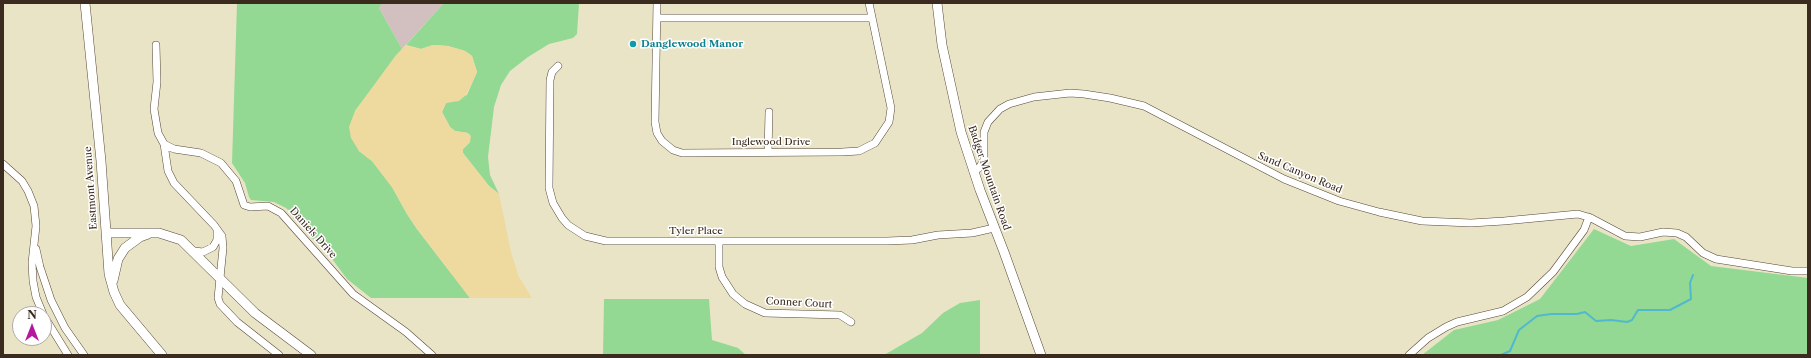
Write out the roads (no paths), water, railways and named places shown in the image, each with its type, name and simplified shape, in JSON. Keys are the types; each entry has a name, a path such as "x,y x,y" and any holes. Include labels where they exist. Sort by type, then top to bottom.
{"main road":[{"name":"Eastmont Avenue","path":"85,3 101,161 107,259 112,286 126,313 162,355"},
{"name":"Badger Mountain Road","path":"937,3 942,45 961,132 973,171 1041,355"},
{"path":"112,286 114,271 118,259 125,248 140,237 154,232"},
{"path":"106,233 154,232 175,237 194,251 255,312 311,355"}],"street":[{"name":"Inglewood Drive","path":"657,3 655,122 657,133 662,141 673,150 682,152 851,152 865,149 875,143 889,122 891,108 869,3"},
{"path":"657,18 872,18"},
{"path":"156,45 157,82 154,103 157,131 164,144 168,171 174,183 214,224 220,232 223,240 218,298 220,304 237,322 279,355"},
{"name":"Tyler Place","path":"558,66 552,72 550,80 549,188 556,210 568,225 585,236 606,241 898,241 938,235 972,233 994,228"},
{"name":"Sand Canyon Road","path":"973,171 979,168 984,160 984,132 988,122 1000,109 1009,104 1034,97 1070,93 1084,94 1144,106 1284,179 1338,201 1385,214 1422,221 1464,223 1504,221 1572,213 1589,217 1625,236 1640,237 1664,232 1677,232 1686,237 1702,253 1716,259 1792,271 1808,271"},
{"path":"768,152 769,112"},
{"name":"Daniels Drive","path":"164,144 170,148 201,153 220,163 236,181 244,205 250,207 268,206 281,213 353,294 406,332 432,355"},
{"path":"3,164 18,176 28,191 35,216 33,281 36,297 40,306"},
{"path":"1409,355 1428,338 1446,327 1457,322 1502,311 1527,297 1553,272 1584,230 1589,217"},
{"path":"194,251 207,252 216,244 218,236 214,224"},
{"path":"35,237 40,267 51,300 65,328 84,355"},
{"name":"Conner Court","path":"719,241 719,267 722,277 733,294 745,304 765,312 840,314 851,322"},
{"path":"52,328 68,355"}],"waterway":[{"path":"1501,355 1510,351 1519,330 1537,316 1551,314 1577,314 1585,312 1596,321 1611,320 1627,322 1632,320 1638,310 1670,310 1691,299 1690,283 1693,275"}],"place":[{"name":"Danglewood Manor","path":"633,44"}]}
